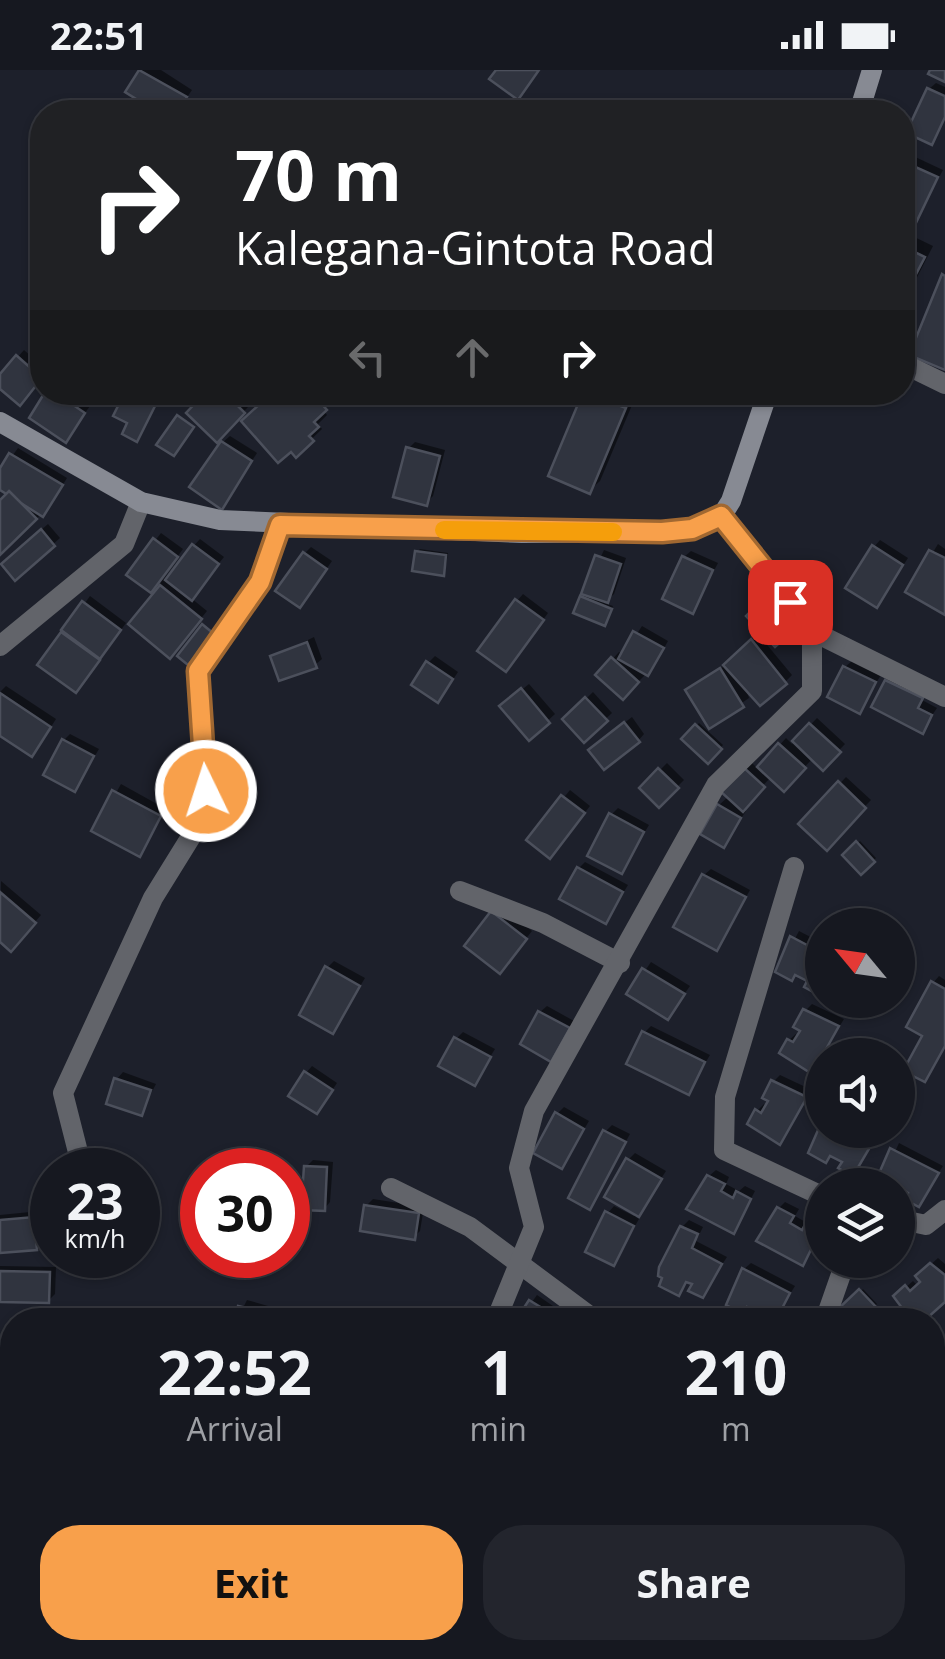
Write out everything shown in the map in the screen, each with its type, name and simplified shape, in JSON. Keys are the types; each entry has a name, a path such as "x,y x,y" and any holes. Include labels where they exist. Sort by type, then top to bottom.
{"main road":[{"path":"863,100 872,70"},
{"path":"0,422 141,502 220,520 280,525 662,532 692,529 721,516 731,501 764,405"}],"street":[{"path":"915,369 945,384"},
{"path":"0,646 124,544 141,502"},
{"path":"721,516 812,631 945,697"},
{"path":"77,1148 63,1092 153,898 198,827 206,791 198,671 260,582 280,525"},
{"path":"502,1308 534,1227 519,1168 534,1111 620,963 716,784 812,690 812,631"},
{"path":"794,867 726,1097 724,1150 805,1188"},
{"path":"460,892 544,923 620,963"},
{"path":"391,1188 470,1228 577,1308"},
{"path":"915,1223 926,1225 945,1210"},
{"path":"829,1308 840,1278"}],"building":[{"path":"139,70 187,97 138,100 125,92"},
{"path":"496,70 539,70 518,100 489,79"},
{"path":"930,70 945,70 945,82 928,74"},
{"path":"927,88 945,96 945,117 932,145 915,137 915,114"},
{"path":"915,167 938,177 915,225"},
{"path":"915,252 925,257 915,276"},
{"path":"942,274 945,370 915,358 915,340"},
{"path":"16,355 30,367 30,393 20,406 0,389 0,374"},
{"path":"37,405 73,405 85,413 66,443 29,418"},
{"path":"118,405 156,405 137,442 122,434 127,423 113,416"},
{"path":"194,405 237,405 245,413 217,443 186,413"},
{"path":"259,405 323,405 327,410 314,422 319,427 309,436 314,441 296,458 291,452 278,463 241,421"},
{"path":"578,405 626,408 590,494 548,476"},
{"path":"177,415 194,427 174,456 156,445"},
{"path":"221,441 252,461 222,510 189,487"},
{"path":"406,447 440,456 427,506 393,497"},
{"path":"9,453 63,485 43,517 0,490 0,468"},
{"path":"9,491 37,519 0,555 0,500"},
{"path":"41,529 55,546 15,581 1,564"},
{"path":"153,538 178,557 151,593 126,575"},
{"path":"192,544 219,564 192,601 165,580"},
{"path":"872,545 903,565 877,608 845,588"},
{"path":"929,550 945,558 945,615 905,592"},
{"path":"415,551 446,555 444,576 412,571"},
{"path":"303,552 327,569 300,608 275,591"},
{"path":"595,555 621,564 608,603 581,594"},
{"path":"682,556 713,570 693,614 662,599"},
{"path":"160,585 202,619 170,659 128,624"},
{"path":"580,596 612,609 605,626 573,613"},
{"path":"515,599 544,620 506,672 477,651"},
{"path":"82,601 121,630 100,659 61,630"},
{"path":"758,604 788,635 775,647 746,616"},
{"path":"202,624 214,634 188,665 177,656"},
{"path":"633,631 664,648 648,676 618,659"},
{"path":"61,632 100,660 76,693 37,665"},
{"path":"751,639 787,684 760,706 723,665"},
{"path":"307,642 317,668 279,681 270,656"},
{"path":"611,657 639,682 623,700 595,675"},
{"path":"426,661 453,679 438,703 411,685"},
{"path":"843,666 876,682 860,714 827,697"},
{"path":"720,668 744,707 709,729 685,690"},
{"path":"885,680 923,698 918,708 932,715 923,734 871,707"},
{"path":"521,688 550,723 529,741 499,706"},
{"path":"0,693 51,727 32,757 0,736"},
{"path":"585,697 608,721 584,743 562,719"},
{"path":"624,722 640,742 604,770 588,750"},
{"path":"809,723 841,752 823,771 792,741"},
{"path":"695,724 722,749 708,764 681,739"},
{"path":"62,739 94,756 75,792 43,775"},
{"path":"778,743 806,768 784,792 757,767"},
{"path":"743,767 765,787 743,812 720,791"},
{"path":"658,768 679,788 659,808 639,788"},
{"path":"838,781 866,808 827,851 798,824"},
{"path":"112,790 161,816 140,857 91,831"},
{"path":"561,795 585,813 550,859 526,840"},
{"path":"717,804 741,818 724,848 700,834"},
{"path":"609,813 644,832 622,874 587,856"},
{"path":"856,841 875,862 861,875 842,855"},
{"path":"577,867 623,892 606,924 559,899"},
{"path":"702,874 746,897 717,951 673,927"},
{"path":"0,892 36,923 11,952 0,942"},
{"path":"491,911 527,939 500,974 464,946"},
{"path":"790,936 805,944 805,980 795,975 792,981 775,972"},
{"path":"325,966 360,986 333,1034 299,1015"},
{"path":"642,968 685,994 668,1020 626,994"},
{"path":"931,981 945,989 945,1046 925,1082 915,1077 915,1049 922,1036 906,1027 915,1018 915,1010"},
{"path":"803,1009 805,1018 822,1018 839,1026 832,1038 805,1038 805,1070 779,1053 787,1039 793,1042 800,1031 793,1027"},
{"path":"538,1011 570,1028 551,1062 520,1044"},
{"path":"642,1031 705,1062 689,1095 626,1064"},
{"path":"454,1037 491,1057 475,1086 438,1066"},
{"path":"304,1071 333,1090 317,1114 288,1096"},
{"path":"114,1078 151,1090 142,1116 106,1104"},
{"path":"771,1080 805,1096 780,1145 747,1124 755,1109 761,1113 768,1101 762,1098"},
{"path":"555,1112 584,1129 562,1169 533,1153"},
{"path":"603,1130 626,1142 590,1210 568,1198"},
{"path":"810,1148 869,1148 858,1168 838,1168 842,1162 830,1156 826,1163 808,1153"},
{"path":"890,1148 939,1173 919,1207 915,1205 915,1168 881,1168"},
{"path":"626,1158 662,1179 639,1217 604,1197"},
{"path":"310,1166 327,1167 325,1211 310,1210"},
{"path":"707,1175 725,1184 721,1191 733,1198 736,1191 751,1199 734,1234 686,1209"},
{"path":"364,1205 419,1213 415,1240 360,1231"},
{"path":"777,1207 794,1216 790,1223 802,1230 805,1225 805,1262 803,1266 756,1241"},
{"path":"605,1211 634,1226 614,1266 585,1252"},
{"path":"30,1217 30,1251 0,1253 0,1220"},
{"path":"680,1226 698,1234 692,1248 722,1264 703,1298 688,1291 692,1284 686,1282 679,1296 659,1286 659,1267"},
{"path":"930,1263 945,1275 945,1302 938,1308 902,1308 893,1296 905,1285 910,1291 920,1282 915,1276"},
{"path":"742,1268 790,1293 782,1308 726,1305"},
{"path":"0,1271 30,1272 30,1278 50,1278 49,1303 0,1302"},
{"path":"859,1289 877,1308 839,1308"},
{"path":"529,1300 542,1308 524,1308"}],"slow traffic":[{"path":"444,530 613,532"}],"route":[{"path":"206,791 198,671 260,582 280,525 522,533 662,532 692,529 721,516 790,602"}]}
